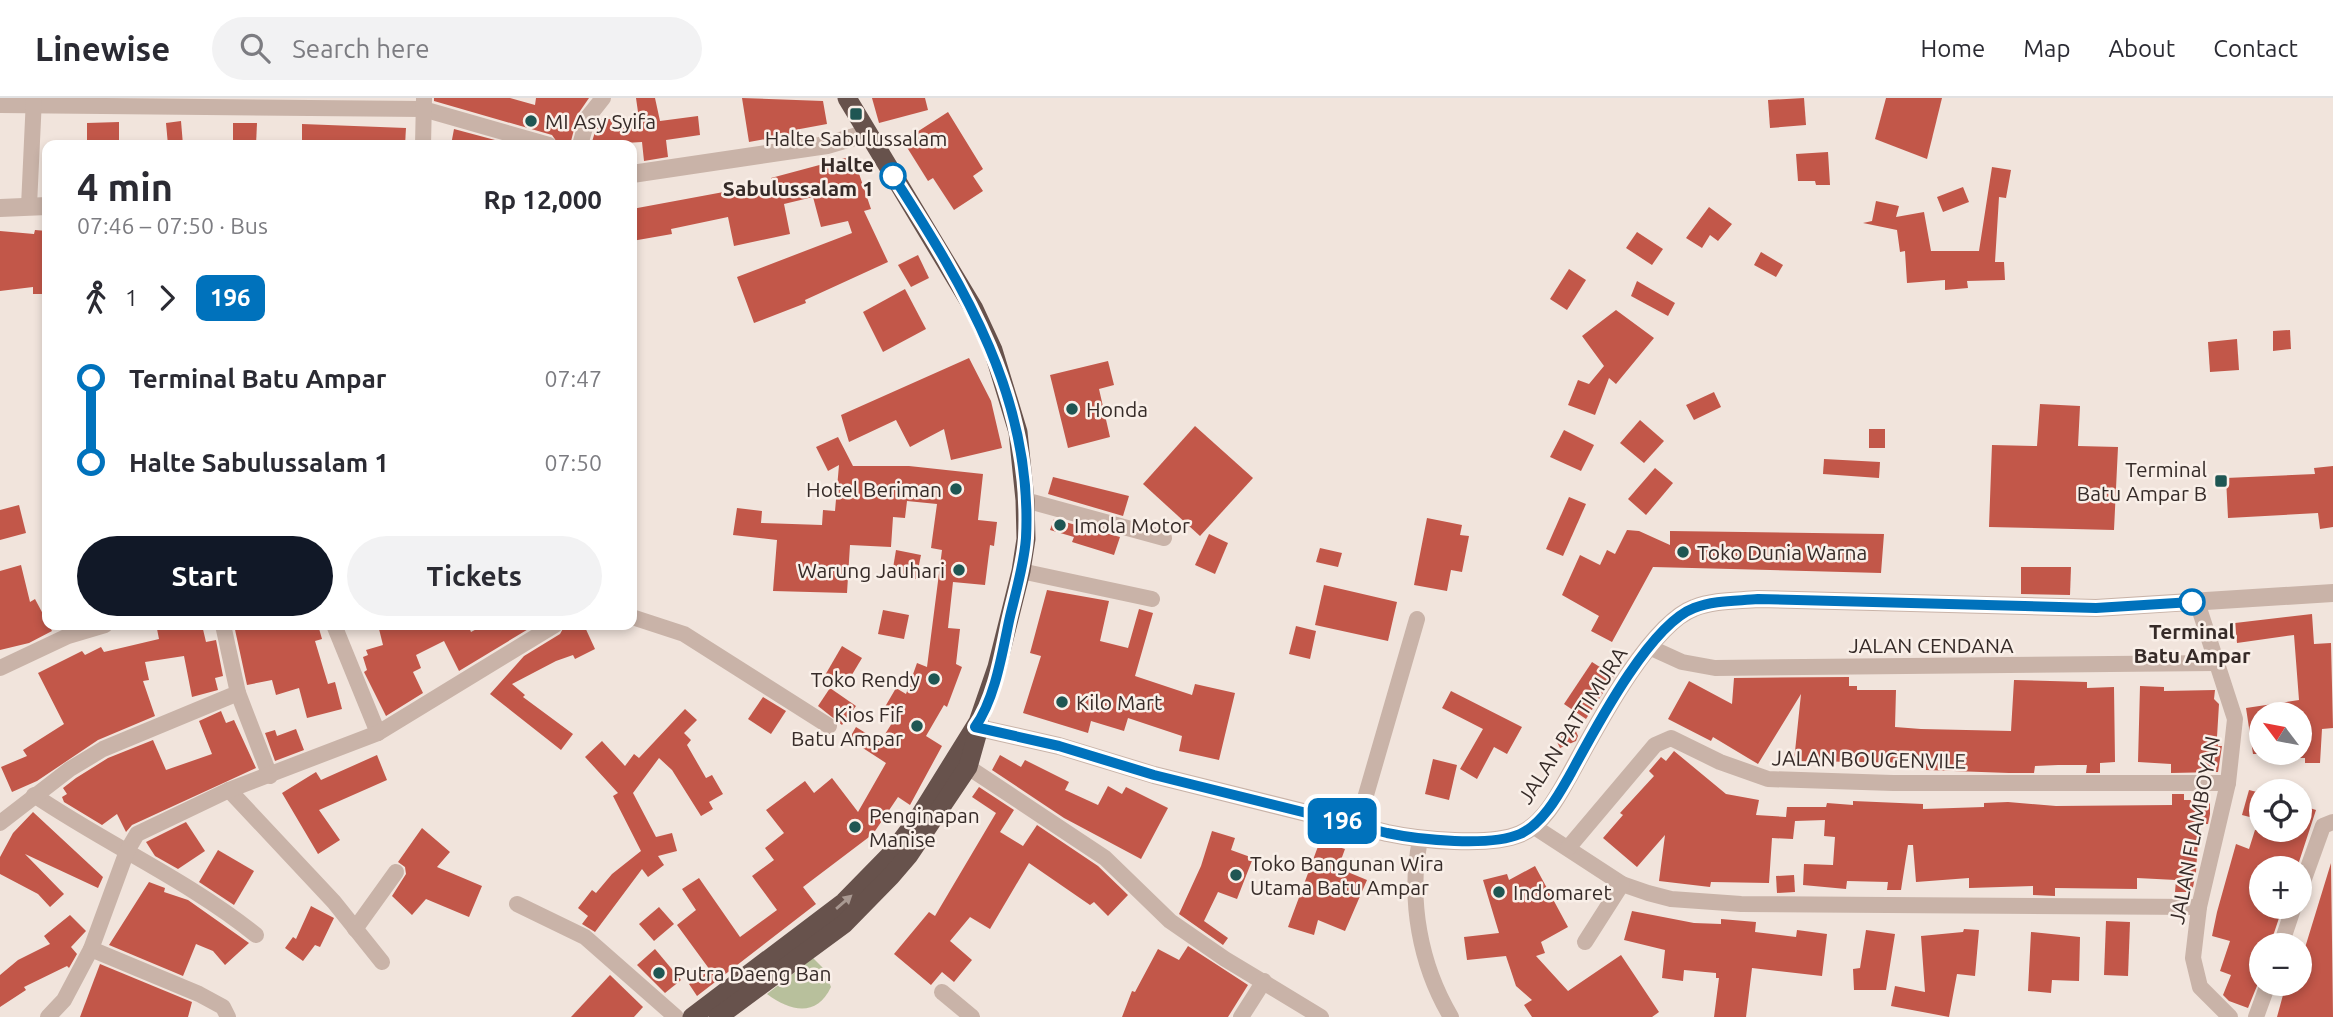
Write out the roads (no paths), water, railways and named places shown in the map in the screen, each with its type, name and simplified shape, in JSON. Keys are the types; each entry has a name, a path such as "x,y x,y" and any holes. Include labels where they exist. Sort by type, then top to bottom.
{"highway":[{"path":"692,1017 811,939 844,924 909,855 968,767 1021,571 1026,539 1018,432 993,351 968,297 847,98"},
{"path":"718,1017 811,939 892,853 919,817 977,726"}],"street":[{"path":"581,140 588,117 603,98"},
{"path":"29,206 34,102"},
{"path":"423,103 423,140"},
{"path":"0,104 423,103 534,140"},
{"path":"637,172 827,145 867,133"},
{"path":"0,208 42,206"},
{"path":"1025,500 1164,538"},
{"path":"1021,571 1153,599"},
{"name":"JALAN PATTIMURA","path":"977,726 1059,746 1154,775 1420,840 1490,839 1519,835 1533,826 1565,783 1649,647 1691,609 1734,601 2096,608 2333,593"},
{"name":"JALAN FLAMBOYAN","path":"2197,602 2235,719 2228,783 2199,907 2193,958 2200,988 2230,1017"},
{"path":"637,619 684,634 829,726"},
{"path":"1357,825 1417,619"},
{"path":"0,668 68,636 88,630"},
{"path":"224,630 238,693 270,776"},
{"path":"336,630 378,733"},
{"path":"48,1017 64,1000 91,949 127,851 137,834 229,790 378,733 547,630"},
{"name":"JALAN CENDANA","path":"1649,647 1682,662 1715,668 2217,663"},
{"path":"0,822 34,795 103,749 238,693"},
{"name":"JALAN BOUGENVILE","path":"1568,848 1655,745 1671,738 1720,762 1768,779 1893,783 2228,783"},
{"path":"968,767 1105,858 1170,922 1321,1017"},
{"path":"229,790 334,902 382,962"},
{"path":"34,795 78,825 127,851 237,920 256,936"},
{"path":"2312,857 2323,826 2333,822"},
{"path":"1533,826 1622,884 1671,899 1703,902 2199,907"},
{"path":"1420,840 1416,899 1419,931 1432,981 1451,1017"},
{"path":"355,929 396,872"},
{"path":"1585,942 1622,884"},
{"path":"517,904 585,937 676,1017"},
{"path":"91,949 199,994 223,1007 228,1017"},
{"path":"1241,1017 1264,981"},
{"path":"942,992 972,1017"},
{"path":"2256,1017 2264,996"}],"place":[{"name":"Halte Sabulussalam","path":"856,114"},
{"name":"MI Asy Syifa","path":"531,121"},
{"name":"Halte Sabulussalam 1","path":"893,176"},
{"name":"Honda","path":"1072,409"},
{"name":"Terminal Batu Ampar B","path":"2221,481"},
{"name":"Hotel Beriman","path":"956,489"},
{"name":"Imola Motor","path":"1060,525"},
{"name":"Toko Dunia Warna","path":"1683,552"},
{"name":"Warung Jauhari","path":"959,570"},
{"name":"Terminal Batu Ampar","path":"2192,602"},
{"name":"Toko Rendy","path":"934,679"},
{"name":"Kilo Mart","path":"1062,702"},
{"name":"Kios Fif Batu Ampar","path":"917,726"},
{"name":"Penginapan Manise","path":"855,827"},
{"name":"Toko Bangunan Wira Utama Batu Ampar","path":"1236,875"},
{"name":"Indomaret","path":"1499,892"},
{"name":"Putra Daeng Ban","path":"659,973"}]}
